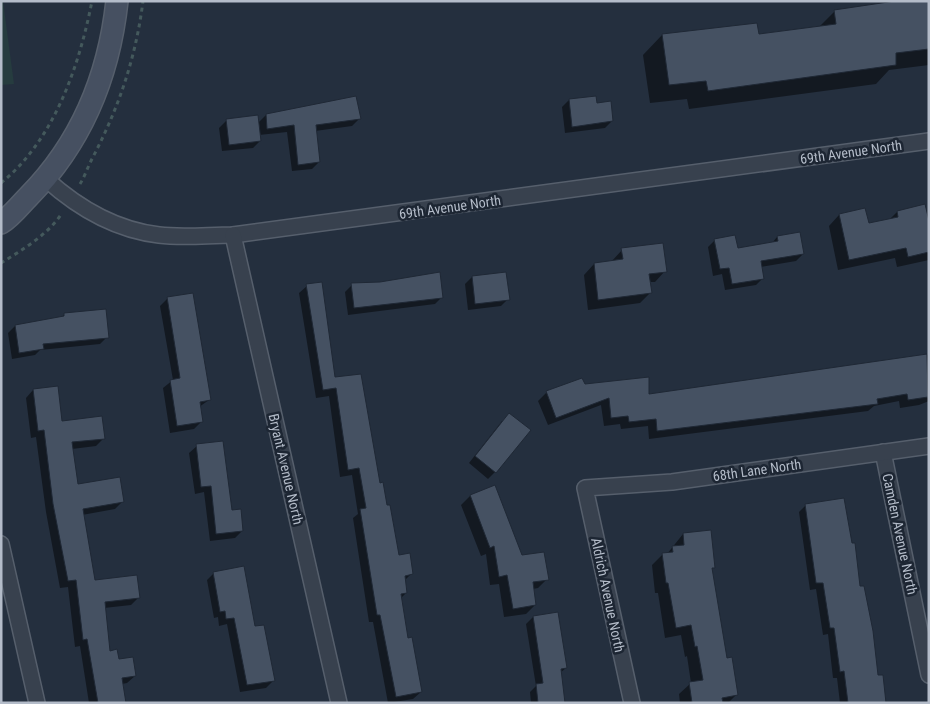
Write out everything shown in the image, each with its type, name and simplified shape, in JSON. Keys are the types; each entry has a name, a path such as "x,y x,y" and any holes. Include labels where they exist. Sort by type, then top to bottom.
{"street":[{"path":"1,223 46,179 75,138 98,89 109,51 117,1"},
{"name":"69th Avenue North","path":"46,179 70,200 123,226 158,235 233,235 929,141"},
{"name":"Bryant Avenue North","path":"233,235 339,703"},
{"name":"68th Lane North","path":"585,488 672,482 929,446"},
{"name":"Camden Avenue North","path":"883,452 929,676"},
{"name":"Aldrich Avenue North","path":"585,488 632,703"},
{"path":"1,544 37,703"}],"path":[{"path":"1,183 22,164 53,120 78,59 92,1"}],"green space":[{"path":"1,1 3,1 14,84 1,85"}],"building":[{"path":"895,1 929,1 929,49 896,53 896,65 708,91 706,81 669,85 662,34 757,23 759,34 836,24 834,10"},
{"path":"356,96 361,119 316,125 320,162 298,165 294,125 267,129 266,114"},
{"path":"596,96 597,103 611,101 613,121 572,127 569,99"},
{"path":"258,115 261,141 229,145 226,119"},
{"path":"925,204 929,221 929,252 908,257 906,248 849,260 839,214 865,208 869,223 898,217 897,211"},
{"path":"800,232 804,254 761,261 764,279 732,284 729,268 720,269 714,239 735,235 738,248 778,241 777,236"},
{"path":"663,243 667,272 649,274 652,293 598,300 594,263 623,259 621,248"},
{"path":"440,272 443,298 354,308 351,283 380,282"},
{"path":"506,272 510,300 475,304 472,276"},
{"path":"322,282 335,377 361,374 380,483 383,482 387,505 390,505 399,555 410,553 413,574 405,576 407,593 401,594 408,638 412,637 422,692 396,697 380,615 377,615 360,509 366,508 359,468 348,470 336,388 323,390 306,284"},
{"path":"193,293 211,400 200,402 203,422 177,426 170,380 180,378 167,297"},
{"path":"106,309 109,338 43,344 44,349 19,353 15,325 64,316 64,313"},
{"path":"927,354 928,397 908,400 907,394 877,399 878,404 657,431 656,419 629,422 628,416 611,418 609,398 556,418 546,391 582,378 585,384 649,377 649,394"},
{"path":"58,386 62,421 102,416 105,439 72,442 78,484 120,477 124,502 83,509 95,580 137,575 140,598 105,602 110,651 117,649 119,659 133,657 136,676 122,678 126,703 98,703 87,639 83,640 76,580 68,581 53,504 44,430 38,431 33,389"},
{"path":"509,413 531,430 496,473 475,456"},
{"path":"223,441 232,510 241,509 243,531 216,534 211,486 201,487 196,444"},
{"path":"495,485 522,555 544,552 549,580 533,582 536,605 513,609 507,575 499,577 494,546 490,548 470,495"},
{"path":"844,498 852,543 855,543 860,586 864,586 873,631 878,675 883,675 886,703 848,703 844,671 840,672 834,628 830,628 823,583 816,583 805,504"},
{"path":"711,530 715,568 712,568 727,658 732,657 738,695 722,698 723,703 692,703 689,682 703,680 697,646 695,647 691,625 676,628 668,583 666,583 662,553 673,552 672,546 684,545 683,533"},
{"path":"244,566 255,626 264,625 275,681 247,685 234,618 226,619 225,611 220,612 213,572"},
{"path":"558,612 567,668 561,669 565,703 538,703 536,684 543,683 533,616"}]}
